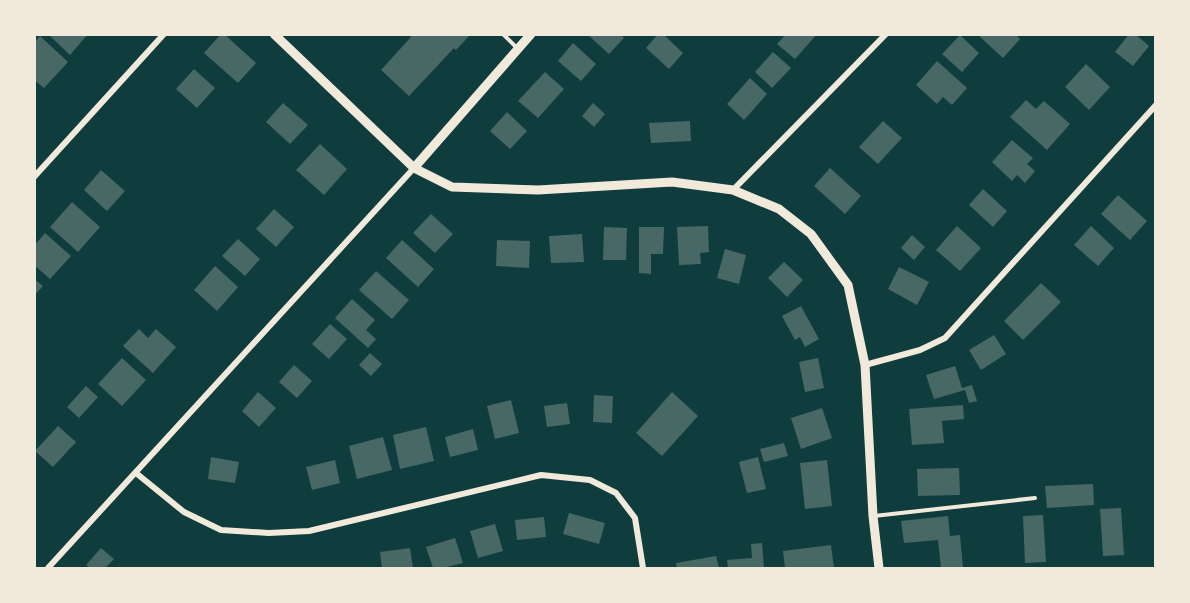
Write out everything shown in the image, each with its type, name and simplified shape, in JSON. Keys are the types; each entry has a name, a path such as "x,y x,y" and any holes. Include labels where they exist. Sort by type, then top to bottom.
{"street":[{"path":"34,177 164,34"},
{"path":"274,34 414,168 452,187 538,190 672,182 733,190 778,209 811,234 848,285 865,365 873,516 879,568"},
{"path":"48,568 414,168 531,34"},
{"path":"733,190 886,34"},
{"path":"865,365 920,350 945,338 1155,105"},
{"path":"136,473 184,512 221,530 269,533 309,531 541,475 590,480 616,493 635,518 643,568"}],"lane":[{"path":"503,34 518,49"},
{"path":"873,516 1035,498"}],"building":[{"path":"51,34 88,34 70,55 50,36"},
{"path":"221,34 224,34 256,63 238,83 204,53"},
{"path":"409,34 468,34 469,36 456,50 454,48 409,96 381,70 411,37"},
{"path":"587,34 620,34 624,38 609,54"},
{"path":"658,34 663,34 683,53 669,69 646,48"},
{"path":"786,34 817,34 795,59 777,44"},
{"path":"982,34 1015,34 1020,39 1003,58 980,37"},
{"path":"1129,34 1135,34 1149,46 1133,66 1115,52"},
{"path":"960,35 979,53 962,72 942,54"},
{"path":"40,36 68,62 44,88 34,80 34,43"},
{"path":"573,43 596,64 581,81 558,61"},
{"path":"773,52 791,68 772,88 755,72"},
{"path":"937,61 967,88 952,105 943,97 937,104 916,85"},
{"path":"1086,64 1110,87 1089,110 1065,87"},
{"path":"194,69 215,88 197,108 176,89"},
{"path":"545,72 564,89 538,118 518,101"},
{"path":"750,78 767,94 744,120 727,104"},
{"path":"1026,100 1036,109 1044,101 1070,124 1047,150 1010,117"},
{"path":"283,103 308,125 290,144 266,122"},
{"path":"593,103 605,114 594,127 582,116"},
{"path":"507,112 527,131 510,149 490,131"},
{"path":"690,121 691,141 651,143 649,123"},
{"path":"883,121 902,138 878,164 859,147"},
{"path":"1012,140 1033,158 1027,164 1035,171 1025,183 1017,175 1012,181 992,162"},
{"path":"320,144 347,169 324,195 296,170"},
{"path":"830,168 861,196 845,214 814,186"},
{"path":"101,170 125,191 107,211 84,190"},
{"path":"983,189 1007,211 993,227 969,205"},
{"path":"1118,195 1147,221 1130,240 1101,214"},
{"path":"72,202 100,227 78,252 50,227"},
{"path":"274,209 294,227 276,247 256,229"},
{"path":"431,214 453,234 435,253 413,233"},
{"path":"708,226 709,252 700,253 701,264 679,265 677,227"},
{"path":"957,226 981,248 960,271 936,250"},
{"path":"1091,226 1114,248 1098,266 1074,245"},
{"path":"604,227 627,228 626,260 603,260"},
{"path":"639,227 664,227 663,254 651,254 651,274 639,273"},
{"path":"45,233 71,256 50,279 34,265 34,246"},
{"path":"582,234 584,262 551,263 549,236"},
{"path":"912,235 925,247 914,260 901,248"},
{"path":"238,239 260,259 245,276 222,256"},
{"path":"402,240 434,269 418,287 386,258"},
{"path":"497,240 530,241 529,268 496,266"},
{"path":"725,249 746,255 739,284 717,278"},
{"path":"784,262 803,280 787,297 768,278"},
{"path":"215,266 238,287 217,311 194,290"},
{"path":"899,267 929,282 917,305 888,289"},
{"path":"376,271 409,300 392,319 359,290"},
{"path":"34,279 43,286 34,296"},
{"path":"1041,283 1061,302 1023,340 1004,321"},
{"path":"352,299 375,320 366,330 376,339 368,348 335,318"},
{"path":"801,306 819,339 805,347 800,337 795,340 782,316"},
{"path":"330,324 347,339 329,359 312,344"},
{"path":"139,329 148,338 156,329 176,347 153,373 123,346"},
{"path":"994,335 1006,354 981,370 969,350"},
{"path":"370,353 382,364 371,376 359,365"},
{"path":"122,358 146,380 122,406 98,384"},
{"path":"818,358 824,388 805,392 799,362"},
{"path":"294,365 312,381 297,398 279,382"},
{"path":"955,366 962,388 972,385 977,401 969,403 965,390 934,399 926,375"},
{"path":"86,386 98,397 79,418 67,407"},
{"path":"258,392 276,408 259,427 242,411"},
{"path":"672,392 698,416 662,456 636,433"},
{"path":"594,395 613,396 612,423 593,422"},
{"path":"511,400 519,433 495,439 487,406"},
{"path":"567,403 570,424 547,427 544,406"},
{"path":"963,405 964,419 942,421 944,443 912,445 909,409"},
{"path":"822,408 832,438 801,449 791,418"},
{"path":"58,426 76,442 53,467 35,451"},
{"path":"426,427 434,461 400,469 393,435"},
{"path":"473,429 478,450 450,457 445,437"},
{"path":"383,437 392,470 357,479 349,446"},
{"path":"784,443 788,456 764,462 760,449"},
{"path":"211,457 239,462 235,483 208,479"},
{"path":"758,457 766,489 747,493 739,462"},
{"path":"335,460 340,483 312,490 306,467"},
{"path":"827,460 832,506 805,509 800,463"},
{"path":"959,468 960,495 918,496 917,469"},
{"path":"1093,484 1094,505 1047,508 1045,486"},
{"path":"1121,508 1124,555 1103,556 1100,509"},
{"path":"569,513 605,523 599,544 563,534"},
{"path":"1043,515 1046,562 1025,563 1023,516"},
{"path":"948,516 950,536 960,535 963,568 941,568 938,540 904,543 901,521"},
{"path":"544,517 546,537 517,540 515,520"},
{"path":"495,524 503,551 478,558 470,531"},
{"path":"455,538 463,563 433,568 426,547"},
{"path":"762,543 764,568 728,568 727,560 752,558 751,544"},
{"path":"831,545 834,568 785,568 783,551"},
{"path":"101,548 114,559 105,568 91,568 86,565"},
{"path":"410,548 413,568 382,568 380,552"},
{"path":"716,556 719,568 677,568 676,563"}]}
